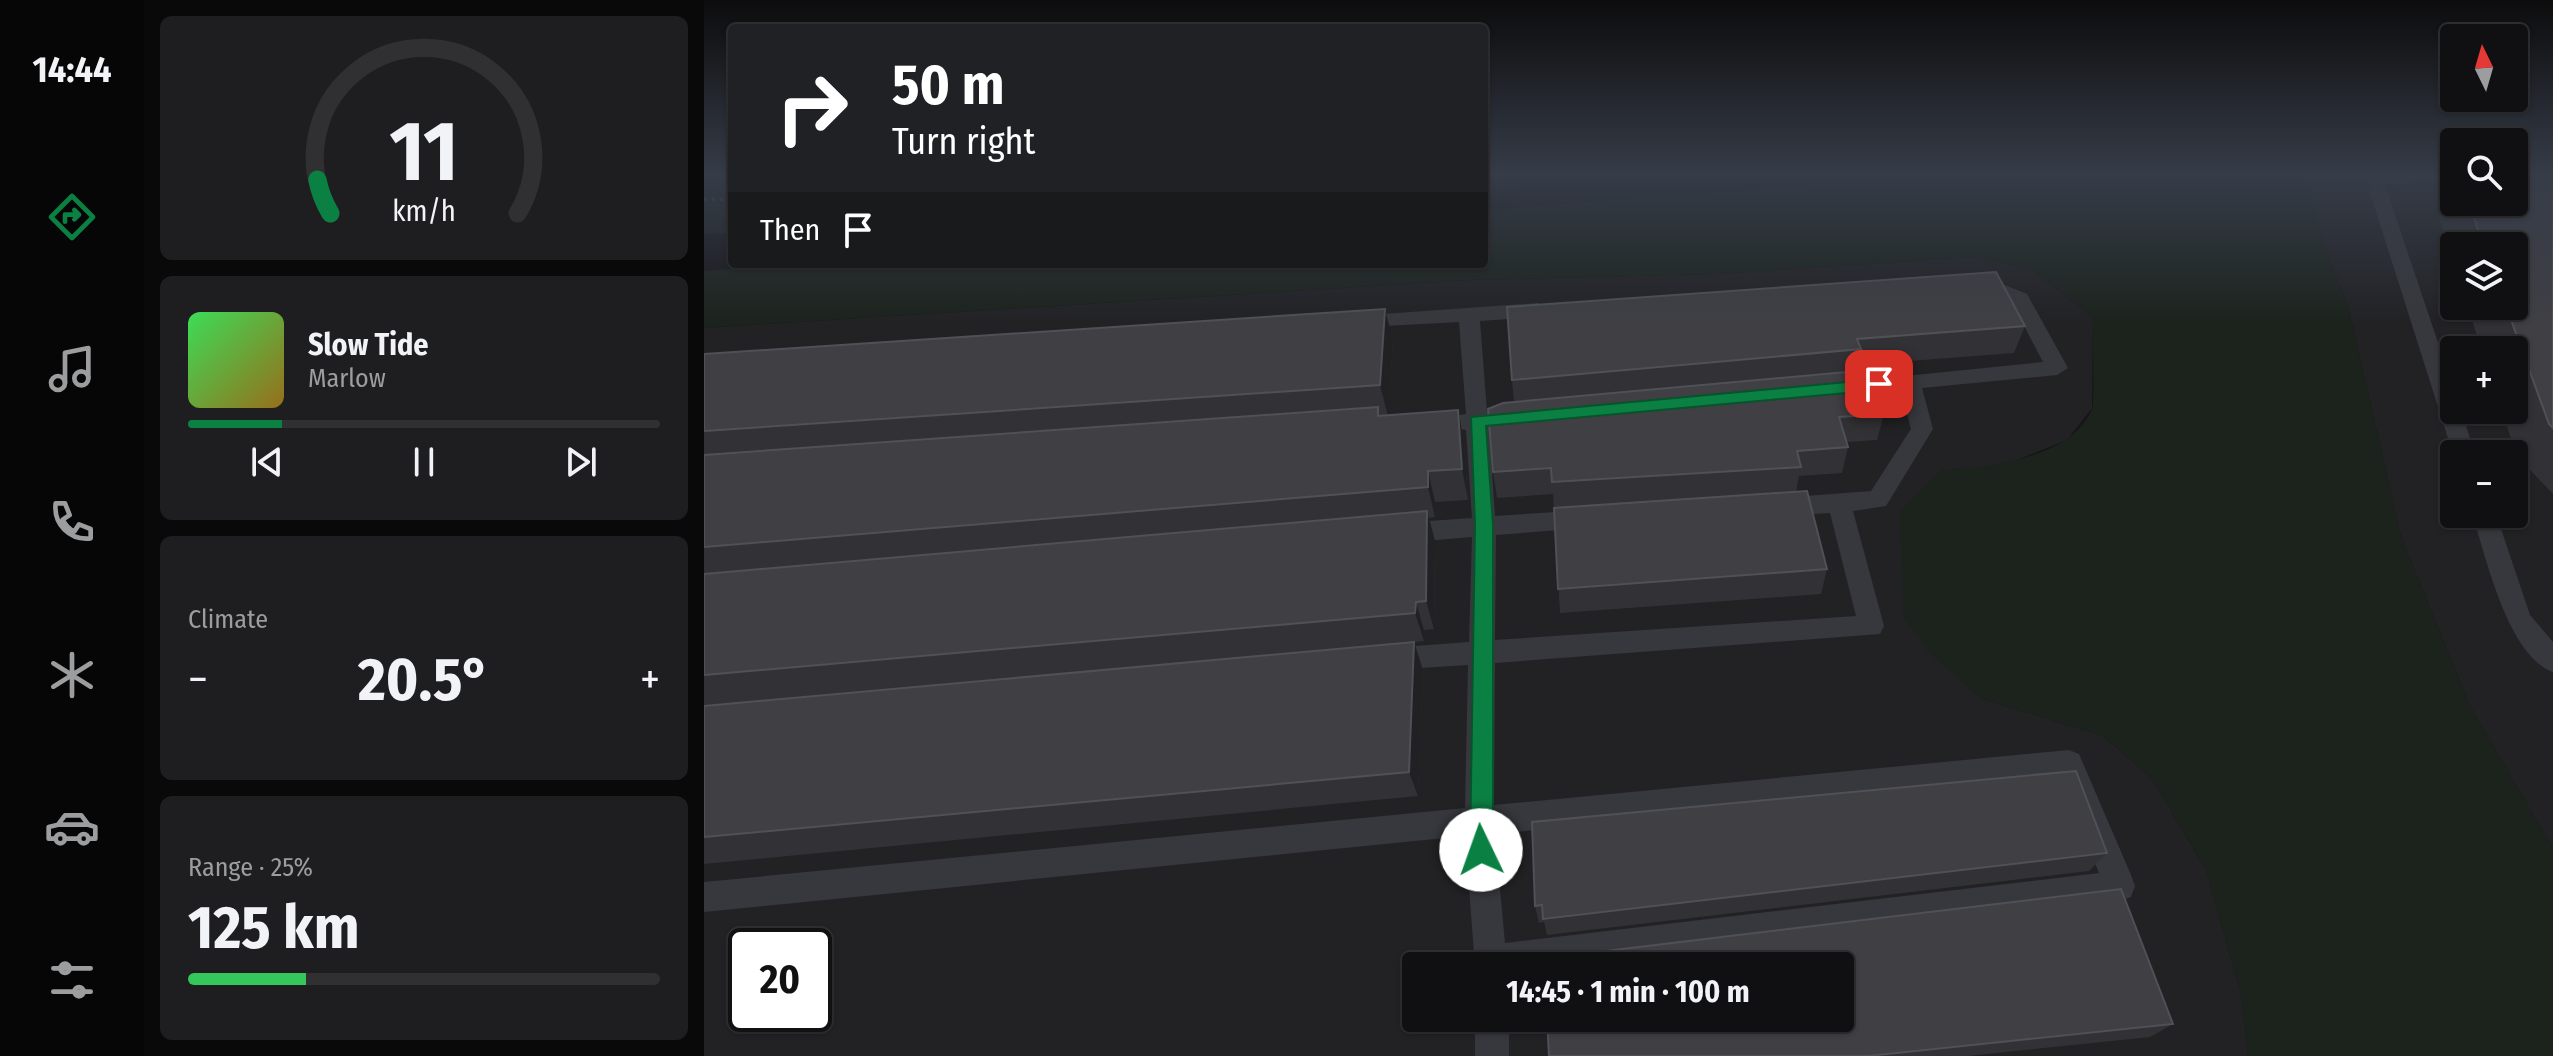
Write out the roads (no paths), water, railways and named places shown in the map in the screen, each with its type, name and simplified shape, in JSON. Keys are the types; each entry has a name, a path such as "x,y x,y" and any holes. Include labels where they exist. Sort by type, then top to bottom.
{"lane":[{"path":"2390,225 2459,440"},
{"path":"1817,390 2057,368 2020,299 1975,279 1959,280"},
{"path":"1342,324 1564,308"},
{"path":"1469,315 1484,525 1479,822 1490,952"},
{"path":"1762,508 1878,500 1922,429 1910,382"},
{"path":"1445,423 1539,415"},
{"path":"1356,662 1483,650 1871,626 1839,503"},
{"path":"1373,535 1608,518"},
{"path":"2489,528 2519,620 2553,661"},
{"path":"704,897 2069,763 2120,886 1581,952"},
{"path":"1492,1032 1492,1056"}]}
